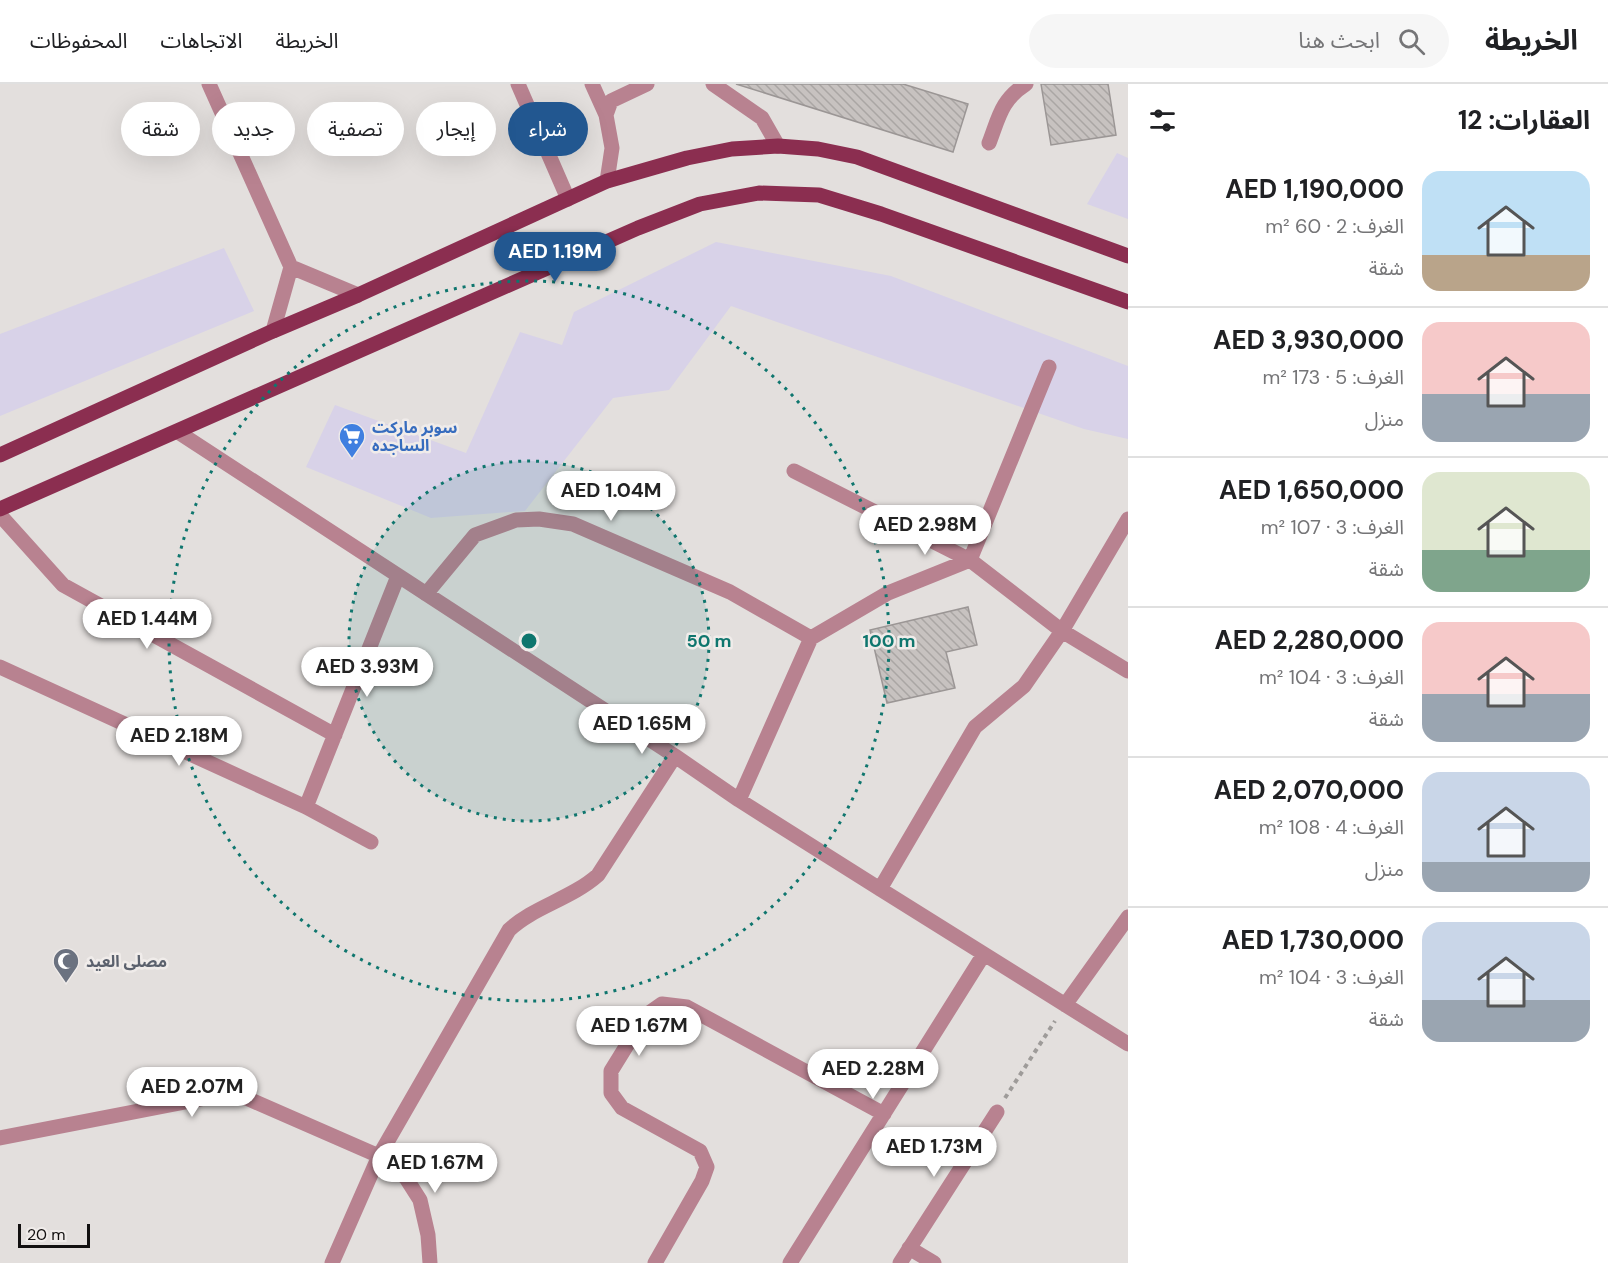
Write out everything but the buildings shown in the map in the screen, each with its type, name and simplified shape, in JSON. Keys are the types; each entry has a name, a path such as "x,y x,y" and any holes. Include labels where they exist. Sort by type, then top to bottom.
{"main road":[{"path":"0,455 607,181 687,158 732,149 778,146 818,149 857,157 1128,256"},
{"path":"0,509 638,228 700,204 759,192 819,195 881,214 1128,302"}],"street":[{"path":"209,84 291,267 273,331"},
{"path":"518,84 568,199"},
{"path":"592,84 606,115 612,148 607,181"},
{"path":"606,115 611,101 647,84"},
{"path":"713,84 762,118 778,146"},
{"path":"989,143 1008,98 1026,84"},
{"path":"291,267 358,295"},
{"path":"740,800 811,638 888,593 970,560 1049,367"},
{"path":"178,432 740,800 1128,1044"},
{"path":"794,471 970,560 1062,631 1128,671"},
{"path":"0,515 63,585 335,735"},
{"path":"426,594 476,535 516,520 539,519 573,524 720,587 811,638"},
{"path":"880,889 975,728 1024,686 1062,631 1128,519"},
{"path":"306,807 398,576"},
{"path":"0,667 306,807 371,842"},
{"path":"332,1263 379,1156 509,930 518,921 585,887 598,876 675,756"},
{"path":"1065,1005 1128,917"},
{"path":"790,1263 984,954"},
{"path":"655,1263 702,1181 707,1167 700,1151 622,1108 611,1093 610,1071 645,1016 662,1004 687,1007 884,1114"},
{"path":"0,1138 216,1096 244,1097 379,1156 406,1178 420,1200 428,1235 430,1263"},
{"path":"900,1263 996,1112"},
{"path":"909,1248 934,1263"}],"path":[{"path":"996,1112 1065,1005"}],"shaded area":[{"path":"1117,153 1128,158 1128,219 1087,204"},
{"path":"716,242 891,276 1128,366 1128,439 1084,429 731,306 669,390 613,398 525,511 431,518 306,467 335,405 466,453 520,332 562,345 574,312"},
{"path":"224,248 254,311 0,416 0,334"}],"place":[{"name":"سوبر ماركت الساجده","path":"352,459"},
{"name":"مصلى العيد","path":"66,984"}]}
